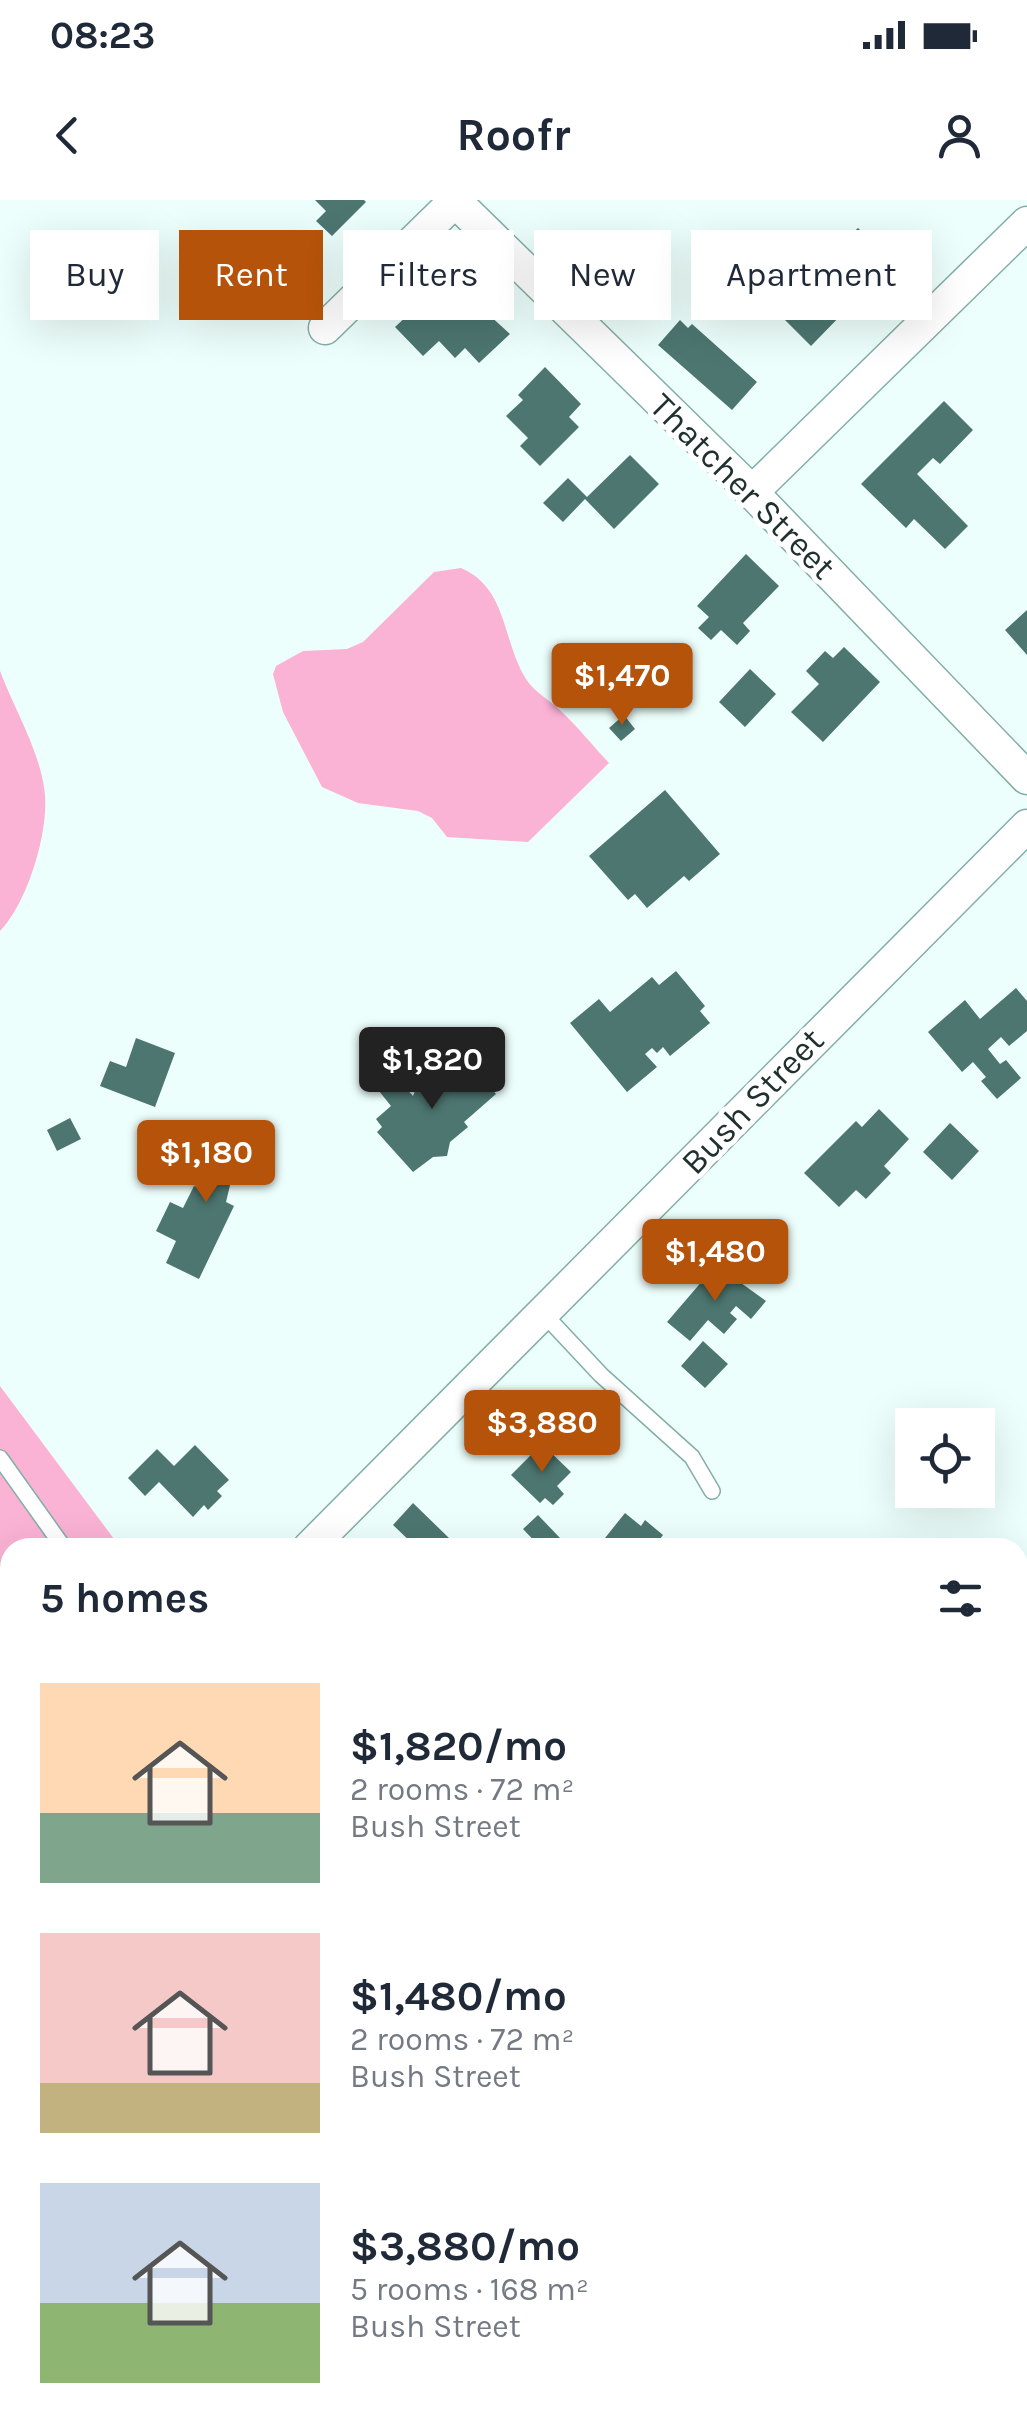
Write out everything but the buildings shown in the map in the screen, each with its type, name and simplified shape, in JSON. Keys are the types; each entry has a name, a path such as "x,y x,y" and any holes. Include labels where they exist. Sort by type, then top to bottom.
{"street":[{"path":"325,328 455,200"},
{"name":"Thatcher Street","path":"455,200 752,492 1027,778"},
{"path":"752,492 1027,223"},
{"name":"Bush Street","path":"319,1538 1027,826"}],"lane":[{"path":"542,1312 602,1375 692,1457 712,1492"},
{"path":"0,1458 57,1538"}],"shaded area":[{"path":"461,568 488,588 529,684 567,717 609,763 528,842 447,837 432,818 418,811 358,803 322,787 283,712 273,674 276,666 303,651 347,649 363,642 434,572"},
{"path":"0,671 37,758 45,803 41,842 28,883 0,931"},
{"path":"0,1386 113,1538 0,1538"}]}
